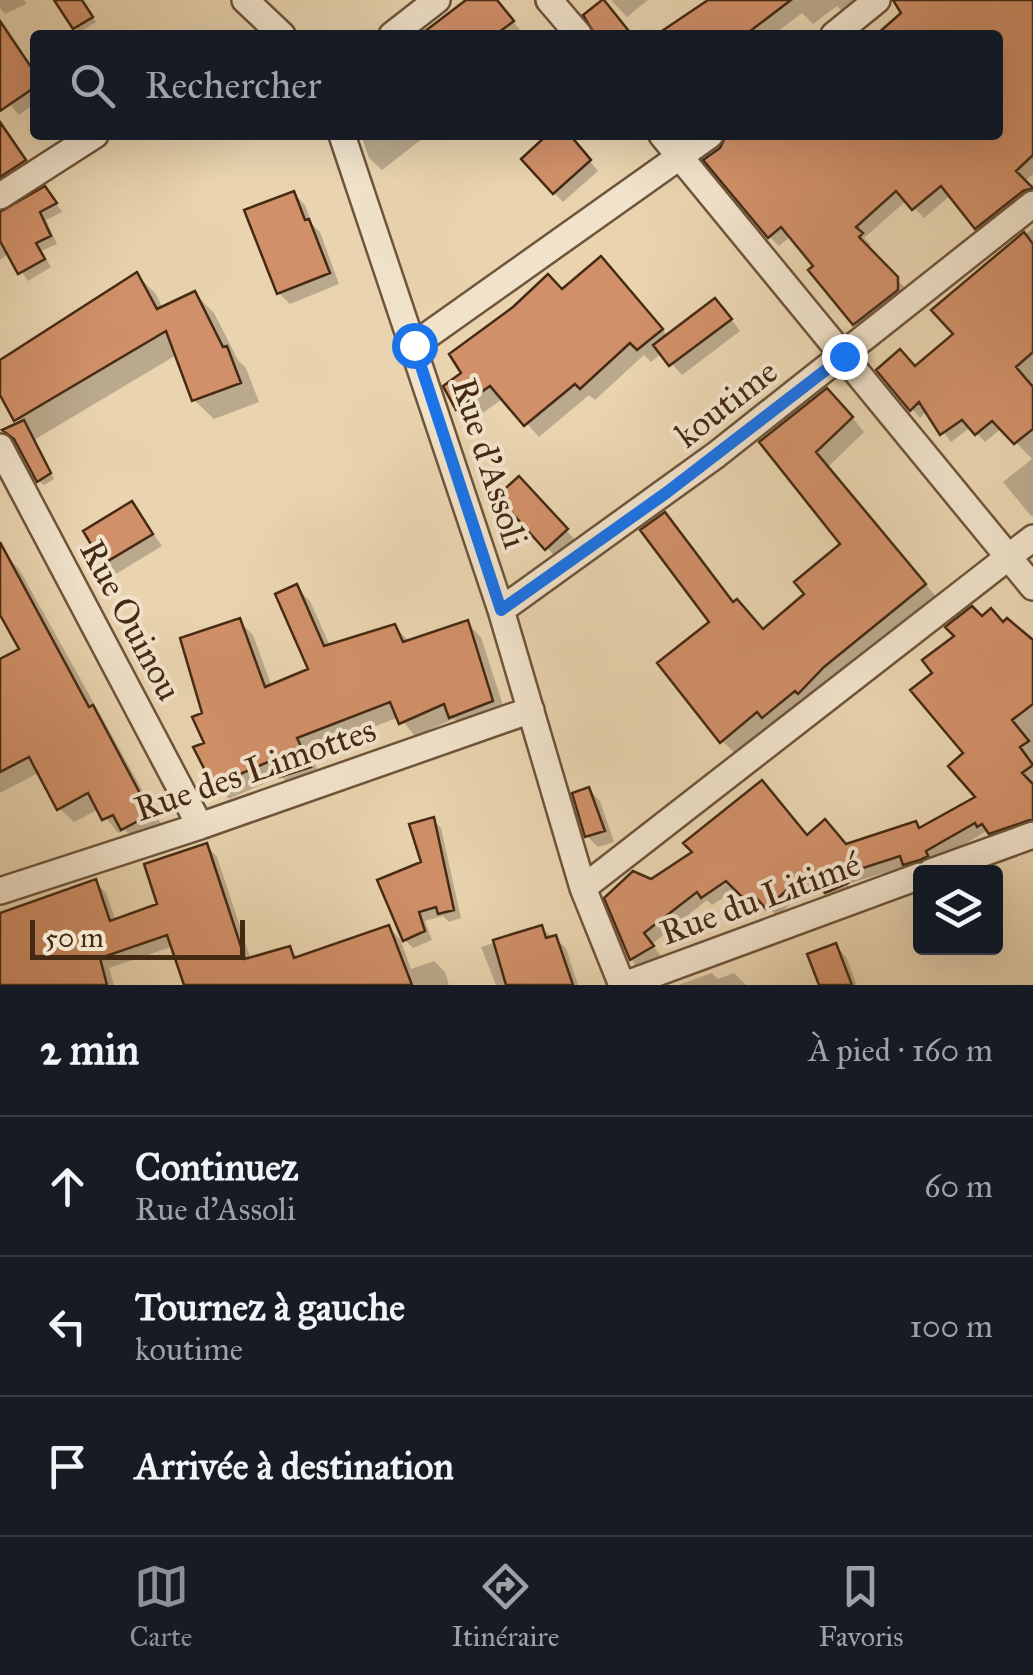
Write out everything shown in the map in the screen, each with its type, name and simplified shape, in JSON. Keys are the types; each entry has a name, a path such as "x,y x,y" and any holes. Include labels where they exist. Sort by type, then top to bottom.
{"street":[{"path":"245,0 266,30"},
{"path":"398,30 437,0"},
{"path":"550,0 574,30"},
{"path":"840,30 878,0"},
{"path":"0,196 86,140"},
{"name":"Rue d'Assoli","path":"344,140 501,610 583,888 623,985"},
{"path":"666,140 1033,587"},
{"path":"414,345 704,140"},
{"name":"koutime","path":"501,610 666,493 1033,204"},
{"name":"Rue Ouinou","path":"0,448 200,826"},
{"path":"583,888 1033,538"},
{"name":"Rue des Limottes","path":"0,891 200,826 531,710"},
{"path":"950,865 1033,835"},
{"name":"Rue du Litimé","path":"623,985 913,879"}],"building":[{"path":"54,0 82,0 93,17 73,29"},
{"path":"466,0 497,0 514,21 502,30 427,30"},
{"path":"604,0 628,30 592,30 583,15"},
{"path":"708,0 791,0 752,30 663,30"},
{"path":"893,0 1033,0 1033,155 1016,171 1033,188 1023,191 975,229 941,186 912,210 896,191 856,227 863,233 859,237 898,277 898,290 853,325 808,270 813,266 781,227 768,238 703,160 720,148 724,140 1003,140 1003,30 882,30 901,13"},
{"path":"0,21 30,66 30,90 0,111"},
{"path":"0,122 26,160 0,177"},
{"path":"542,140 574,140 591,160 553,194 521,159"},
{"path":"45,186 57,203 40,212 51,236 36,243 45,259 18,274 0,241 0,212"},
{"path":"294,191 330,273 277,294 244,210"},
{"path":"1024,232 1033,244 1033,352 1016,367 1033,387 1033,429 1014,444 992,421 975,435 962,420 940,435 919,402 910,411 876,370 900,349 915,366 953,334 931,310"},
{"path":"601,256 663,329 637,350 630,343 580,389 575,384 524,426 490,386 456,410 443,386 461,373 449,354 513,307 548,274 562,289"},
{"path":"137,272 157,309 195,291 223,347 227,346 241,383 192,401 166,331 14,421 0,395 0,360"},
{"path":"715,298 732,319 669,366 653,345"},
{"path":"827,388 853,417 816,452 926,584 824,667 798,694 795,691 762,718 757,712 720,743 657,663 709,622 640,530 665,512 733,602 737,599 763,629 804,594 794,582 840,544 759,442"},
{"path":"24,420 51,473 37,482 14,439 2,430"},
{"path":"519,476 568,529 545,550 497,496"},
{"path":"132,501 153,534 103,564 83,531"},
{"path":"0,542 151,814 121,830 113,815 102,820 88,793 57,810 29,757 0,772 0,659 19,649 0,615"},
{"path":"297,584 324,646 395,624 403,642 468,620 493,701 449,718 444,704 399,724 390,702 297,738 311,767 279,777 270,761 213,786 193,747 204,743 192,717 202,713 180,638 240,618 265,687 308,669 275,594"},
{"path":"972,606 982,616 991,608 1003,622 1007,618 1033,640 1033,704 1012,720 1029,741 1020,747 1033,765 1022,773 1033,784 1033,819 989,834 982,824 977,827 975,823 926,851 928,856 920,860 903,865 900,856 841,875 848,883 825,893 810,878 789,888 766,909 754,895 747,902 726,881 701,898 697,892 644,933 654,946 630,960 604,898 633,871 651,879 692,852 683,843 762,780 807,835 825,819 846,844 916,821 919,828 975,797 948,766 963,753 910,690 932,673 922,660 954,636 945,627"},
{"path":"589,787 605,831 585,837 572,793"},
{"path":"434,817 454,910 438,914 436,907 419,912 425,931 403,941 377,880 421,862 409,824"},
{"path":"207,843 245,959 290,946 294,958 389,925 412,985 184,985 167,935 100,958 107,985 0,985 0,913 96,879 110,921 157,904 144,864"},
{"path":"542,925 546,938 556,935 573,985 506,985 493,940"},
{"path":"836,943 852,985 819,985 807,954"}],"route":[{"path":"414,345 501,610 666,493 844,356"}]}
